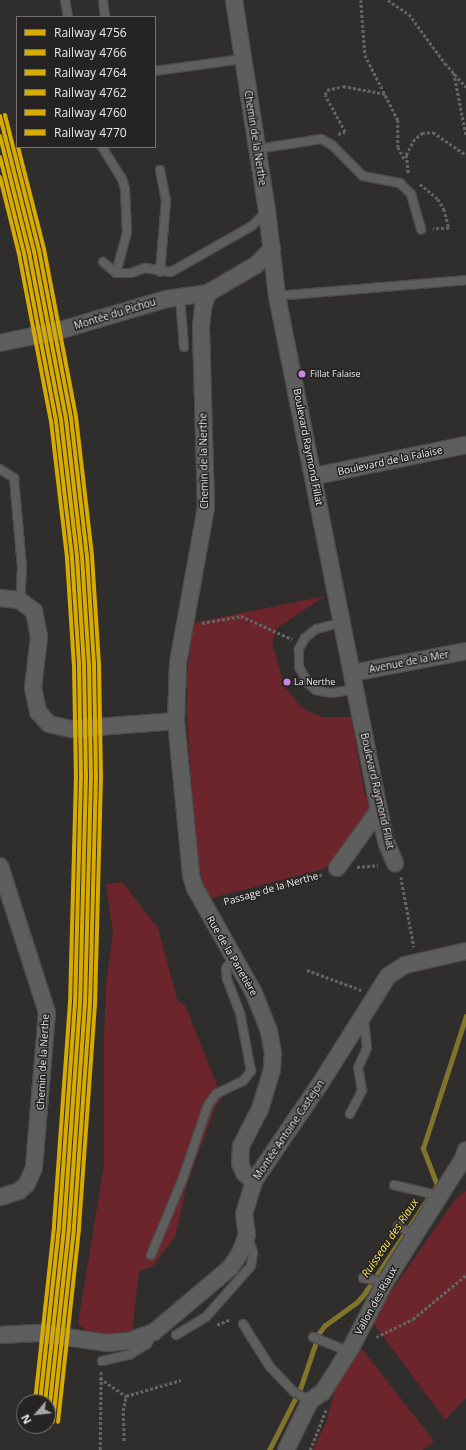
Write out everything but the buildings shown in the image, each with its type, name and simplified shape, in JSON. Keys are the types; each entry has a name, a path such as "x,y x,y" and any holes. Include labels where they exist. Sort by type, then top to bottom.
{"street":[{"name":"Chemin de la Nerthe","path":"234,0 272,249"},
{"path":"208,293 256,265 272,249"},
{"name":"Boulevard Raymond Fillat","path":"272,249 277,296 343,622 379,810 387,844 394,863"},
{"name":"Chemin de la Nerthe","path":"176,721 178,663 206,507 201,327 208,293"},
{"name":"Montée du Pichou","path":"0,343 61,330 180,297 208,293"},
{"name":"Boulevard de la Falaise","path":"314,476 466,445"},
{"path":"0,598 20,601 34,611 38,637 33,688 38,712 44,721 60,728 71,729 176,721"},
{"name":"Avenue de la Mer","path":"352,673 466,651"},
{"name":"Rue de la Panetière","path":"176,721 191,875 205,908 254,993 269,1031 273,1054 272,1070 260,1109 240,1146 240,1164 244,1173 254,1181"},
{"path":"337,868 379,810"},
{"name":"Chemin de la Nerthe","path":"0,866 47,1012 34,1168 27,1184 19,1191 0,1197"},
{"name":"Montée Antoine Castejon","path":"0,1334 38,1333 107,1343 129,1341 154,1332 230,1268 240,1253 247,1235 244,1214 254,1181 320,1084 388,976 405,965 417,961 466,951"},
{"name":"Vallon des Riaux","path":"286,1450 302,1397 323,1392 350,1349 382,1281 465,1156"}],"lane":[{"path":"65,0 68,16"},
{"path":"103,0 105,16"},
{"path":"156,71 243,59"},
{"path":"257,149 321,139 332,145 363,176 400,183 411,194 421,230"},
{"path":"103,148 122,179 125,189 127,232 116,273"},
{"path":"160,170 166,201 160,272"},
{"path":"103,262 111,271 116,273 131,273 145,268 160,272 171,272 252,226 267,211"},
{"path":"277,296 381,285 466,280"},
{"path":"180,297 184,347"},
{"path":"0,469 14,478 22,568 20,601"},
{"path":"343,622 316,628 301,643 299,667 309,684 324,692 355,689"},
{"path":"151,1255 183,1178 208,1105 216,1094 243,1081 251,1071 240,1013 227,979 226,969 233,957"},
{"path":"350,1114 362,1090 358,1068 367,1048 364,1013"},
{"path":"394,1185 438,1195"},
{"path":"398,1226 412,1234"},
{"path":"176,1335 206,1317 251,1266 253,1252 247,1235"},
{"path":"362,1278 382,1281"},
{"path":"243,1324 270,1367 302,1397"},
{"path":"102,1361 129,1355 147,1344 154,1332"},
{"path":"313,1337 350,1349"}],"path":[{"path":"362,0 365,55 398,120 398,147 406,161 408,173 438,199 444,209 449,228 430,230"},
{"path":"388,0 409,14 466,87"},
{"path":"454,72 466,135"},
{"path":"321,139 345,132 325,95 327,90 343,86 385,95"},
{"path":"406,161 412,141 422,133 434,132 466,155"},
{"path":"196,624 241,616 301,643"},
{"name":"Passage de la Nerthe","path":"205,908 337,868 394,863"},
{"name":"Boulevard Raymond Fillat","path":"394,863 401,873 417,961"},
{"path":"307,970 365,992"},
{"path":"350,1349 413,1319 466,1275"},
{"path":"206,1317 215,1326 233,1318 243,1324"},
{"path":"100,1450 100,1378 102,1361"},
{"path":"100,1378 126,1396"},
{"path":"126,1396 181,1380"},
{"path":"124,1441 123,1411 126,1396"}],"shaded area":[{"path":"325,596 277,628 272,644 285,687 300,706 311,713 324,717 351,717 365,796 371,796 372,808 340,858 324,869 208,899 197,860 187,720 187,676 193,623"},
{"path":"122,882 158,928 178,1002 185,1005 222,1098 216,1105 187,1184 175,1237 152,1267 139,1271 132,1332 104,1334 87,1331 78,1324 104,1165 104,1040 106,984 113,933 106,884"},
{"path":"466,1191 466,1398 445,1420 371,1320 455,1200"},
{"path":"362,1349 434,1441 422,1450 313,1450 327,1420 335,1388 348,1364"}],"waterway":[{"name":"Ruisseau des Riaux","path":"269,1450 300,1389 319,1333 324,1326 356,1303 364,1294 437,1185 423,1148 466,1016"}],"rail line":[{"name":"4764","path":"5,115 39,250 71,418 87,556 94,664 96,776 90,1003 74,1228 56,1394"},
{"name":"4756","path":"0,116 34,251 66,419 82,557 89,664 91,776 85,1003 69,1228 51,1394"},
{"name":"4766","path":"0,136 29,252 61,420 77,557 84,664 86,776 80,1003 64,1228 46,1394"},
{"name":"4760","path":"18,148 44,249 76,417 92,556 99,664 101,776 95,1004 79,1229 58,1422"},
{"name":"4762","path":"0,157 24,253 56,421 72,558 79,664 81,776 75,1003 59,1227 41,1394"},
{"name":"4770","path":"0,177 19,254 51,421 67,558 74,665 76,776 70,1002 54,1227 36,1394"}],"place":[{"name":"Fillat Falaise","path":"302,374"},
{"name":"La Nerthe","path":"287,682"}]}
